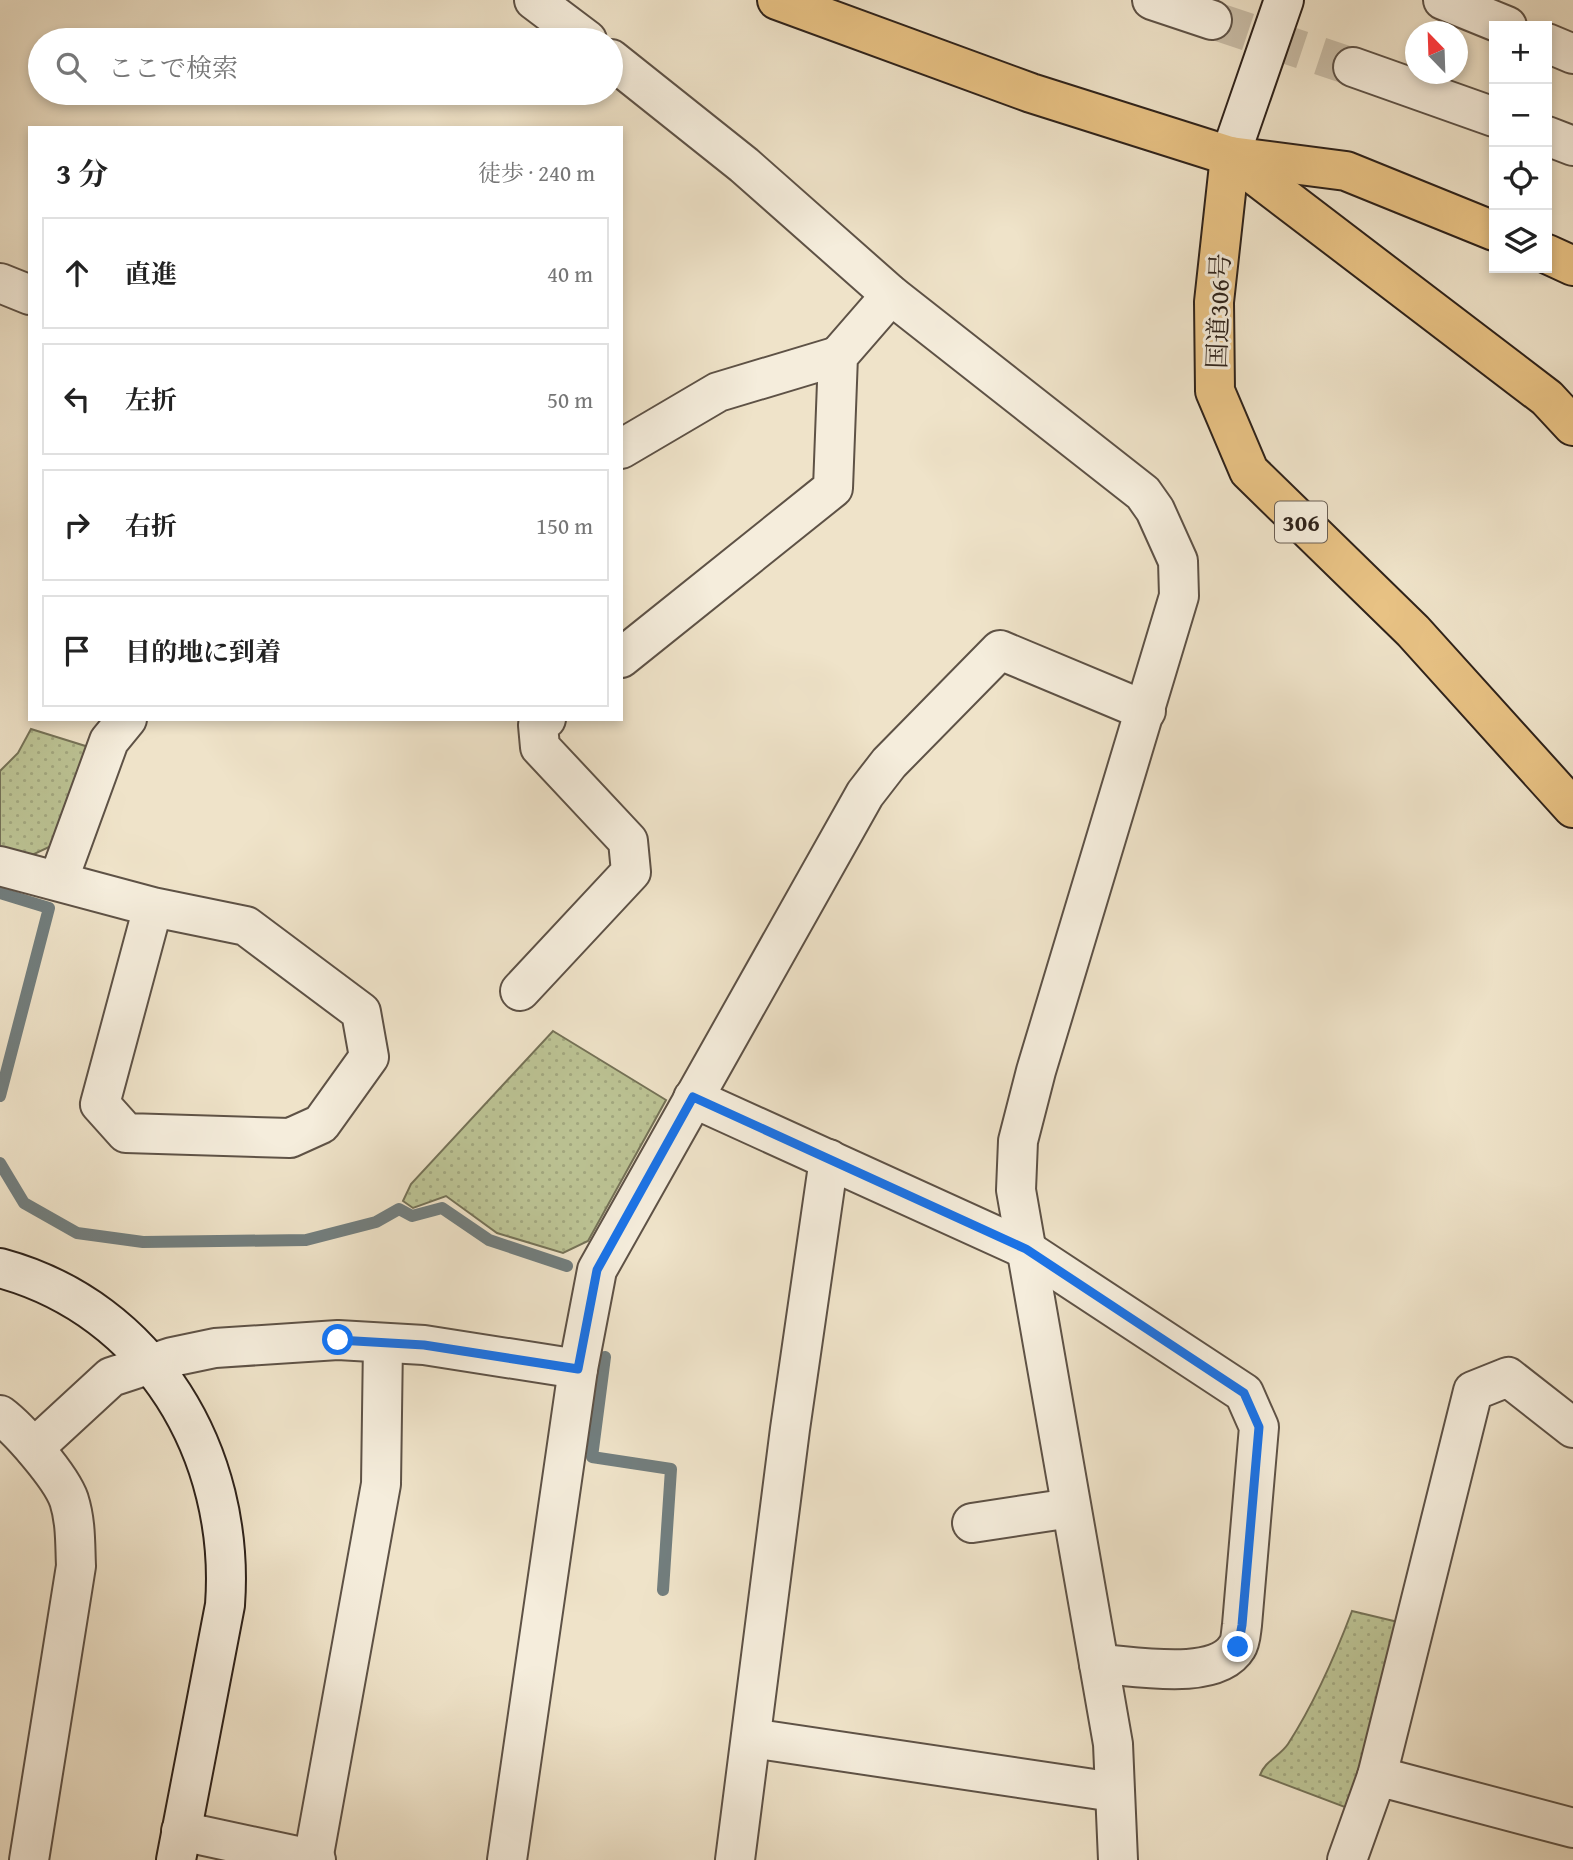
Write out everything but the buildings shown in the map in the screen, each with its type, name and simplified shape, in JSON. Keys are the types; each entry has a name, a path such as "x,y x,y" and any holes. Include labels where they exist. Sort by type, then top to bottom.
{"highway":[{"path":"778,0 1031,93 1230,156 1346,172 1489,229"},
{"path":"1230,156 1547,398 1573,426"},
{"name":"国道306号","path":"1230,156 1214,302 1215,391 1249,471 1413,631 1573,808"},
{"path":"1552,256 1573,266"}],"street":[{"path":"534,0 571,28"},
{"path":"1152,0 1212,20"},
{"path":"1230,156 1284,0"},
{"path":"1443,0 1495,21"},
{"path":"1552,45 1573,54"},
{"path":"1353,67 1489,115"},
{"path":"623,69 744,165 891,295 1143,493 1178,561 1179,596 1036,1071 1018,1141 1016,1190 1113,1745 1118,1860"},
{"path":"1552,138 1573,146"},
{"path":"623,448 718,392 838,356 891,295"},
{"path":"623,656 833,488 838,356"},
{"path":"507,1860 578,1369 597,1270 693,1097 865,794 889,763 1000,650 1146,711"},
{"path":"58,881 109,741 125,721"},
{"path":"520,991 631,872 628,842 540,747 538,725 543,721"},
{"path":"0,866 153,908 246,926 361,1012 369,1057 321,1124 290,1138 125,1133 100,1104 153,908"},
{"path":"693,1097 1026,1249 1244,1393 1259,1427 1238,1647 1220,1663 1199,1669 1099,1664"},
{"path":"735,1860 790,1429 828,1159"},
{"path":"0,1268 23,1274 63,1293 97,1314 152,1364 190,1421 205,1457 225,1530 228,1567 225,1605 178,1846 314,1860 381,1484 383,1343"},
{"path":"34,1448 111,1377 215,1348 338,1340 424,1345 578,1369"},
{"path":"1347,1860 1377,1776 1473,1391 1508,1377 1573,1428"},
{"path":"0,1415 34,1448 68,1498 75,1529 76,1566 29,1860"},
{"path":"972,1523 1071,1508"},
{"path":"751,1738 1114,1791"},
{"path":"1377,1776 1571,1818"}],"green space":[{"path":"31,729 95,749 64,840 30,856 0,848 0,771 18,753"},
{"path":"553,1031 666,1100 588,1241 563,1253 497,1233 446,1196 413,1208 403,1201 411,1184"},
{"path":"1352,1611 1398,1622 1350,1809 1260,1775 1265,1766 1288,1744 1307,1712"}],"waterway":[{"path":"0,893 49,908 0,1096"},
{"path":"0,1163 24,1203 77,1233 143,1242 306,1240 376,1222 399,1209 412,1216 442,1208 489,1240 567,1266"},
{"path":"605,1357 592,1457 671,1469 663,1590"}],"tunnel":[{"path":"1212,20 1353,67"}],"route":[{"path":"338,1340 424,1345 578,1369 589,1297 597,1270 693,1097 1026,1249 1244,1393 1253,1408 1259,1427 1238,1647"}]}
